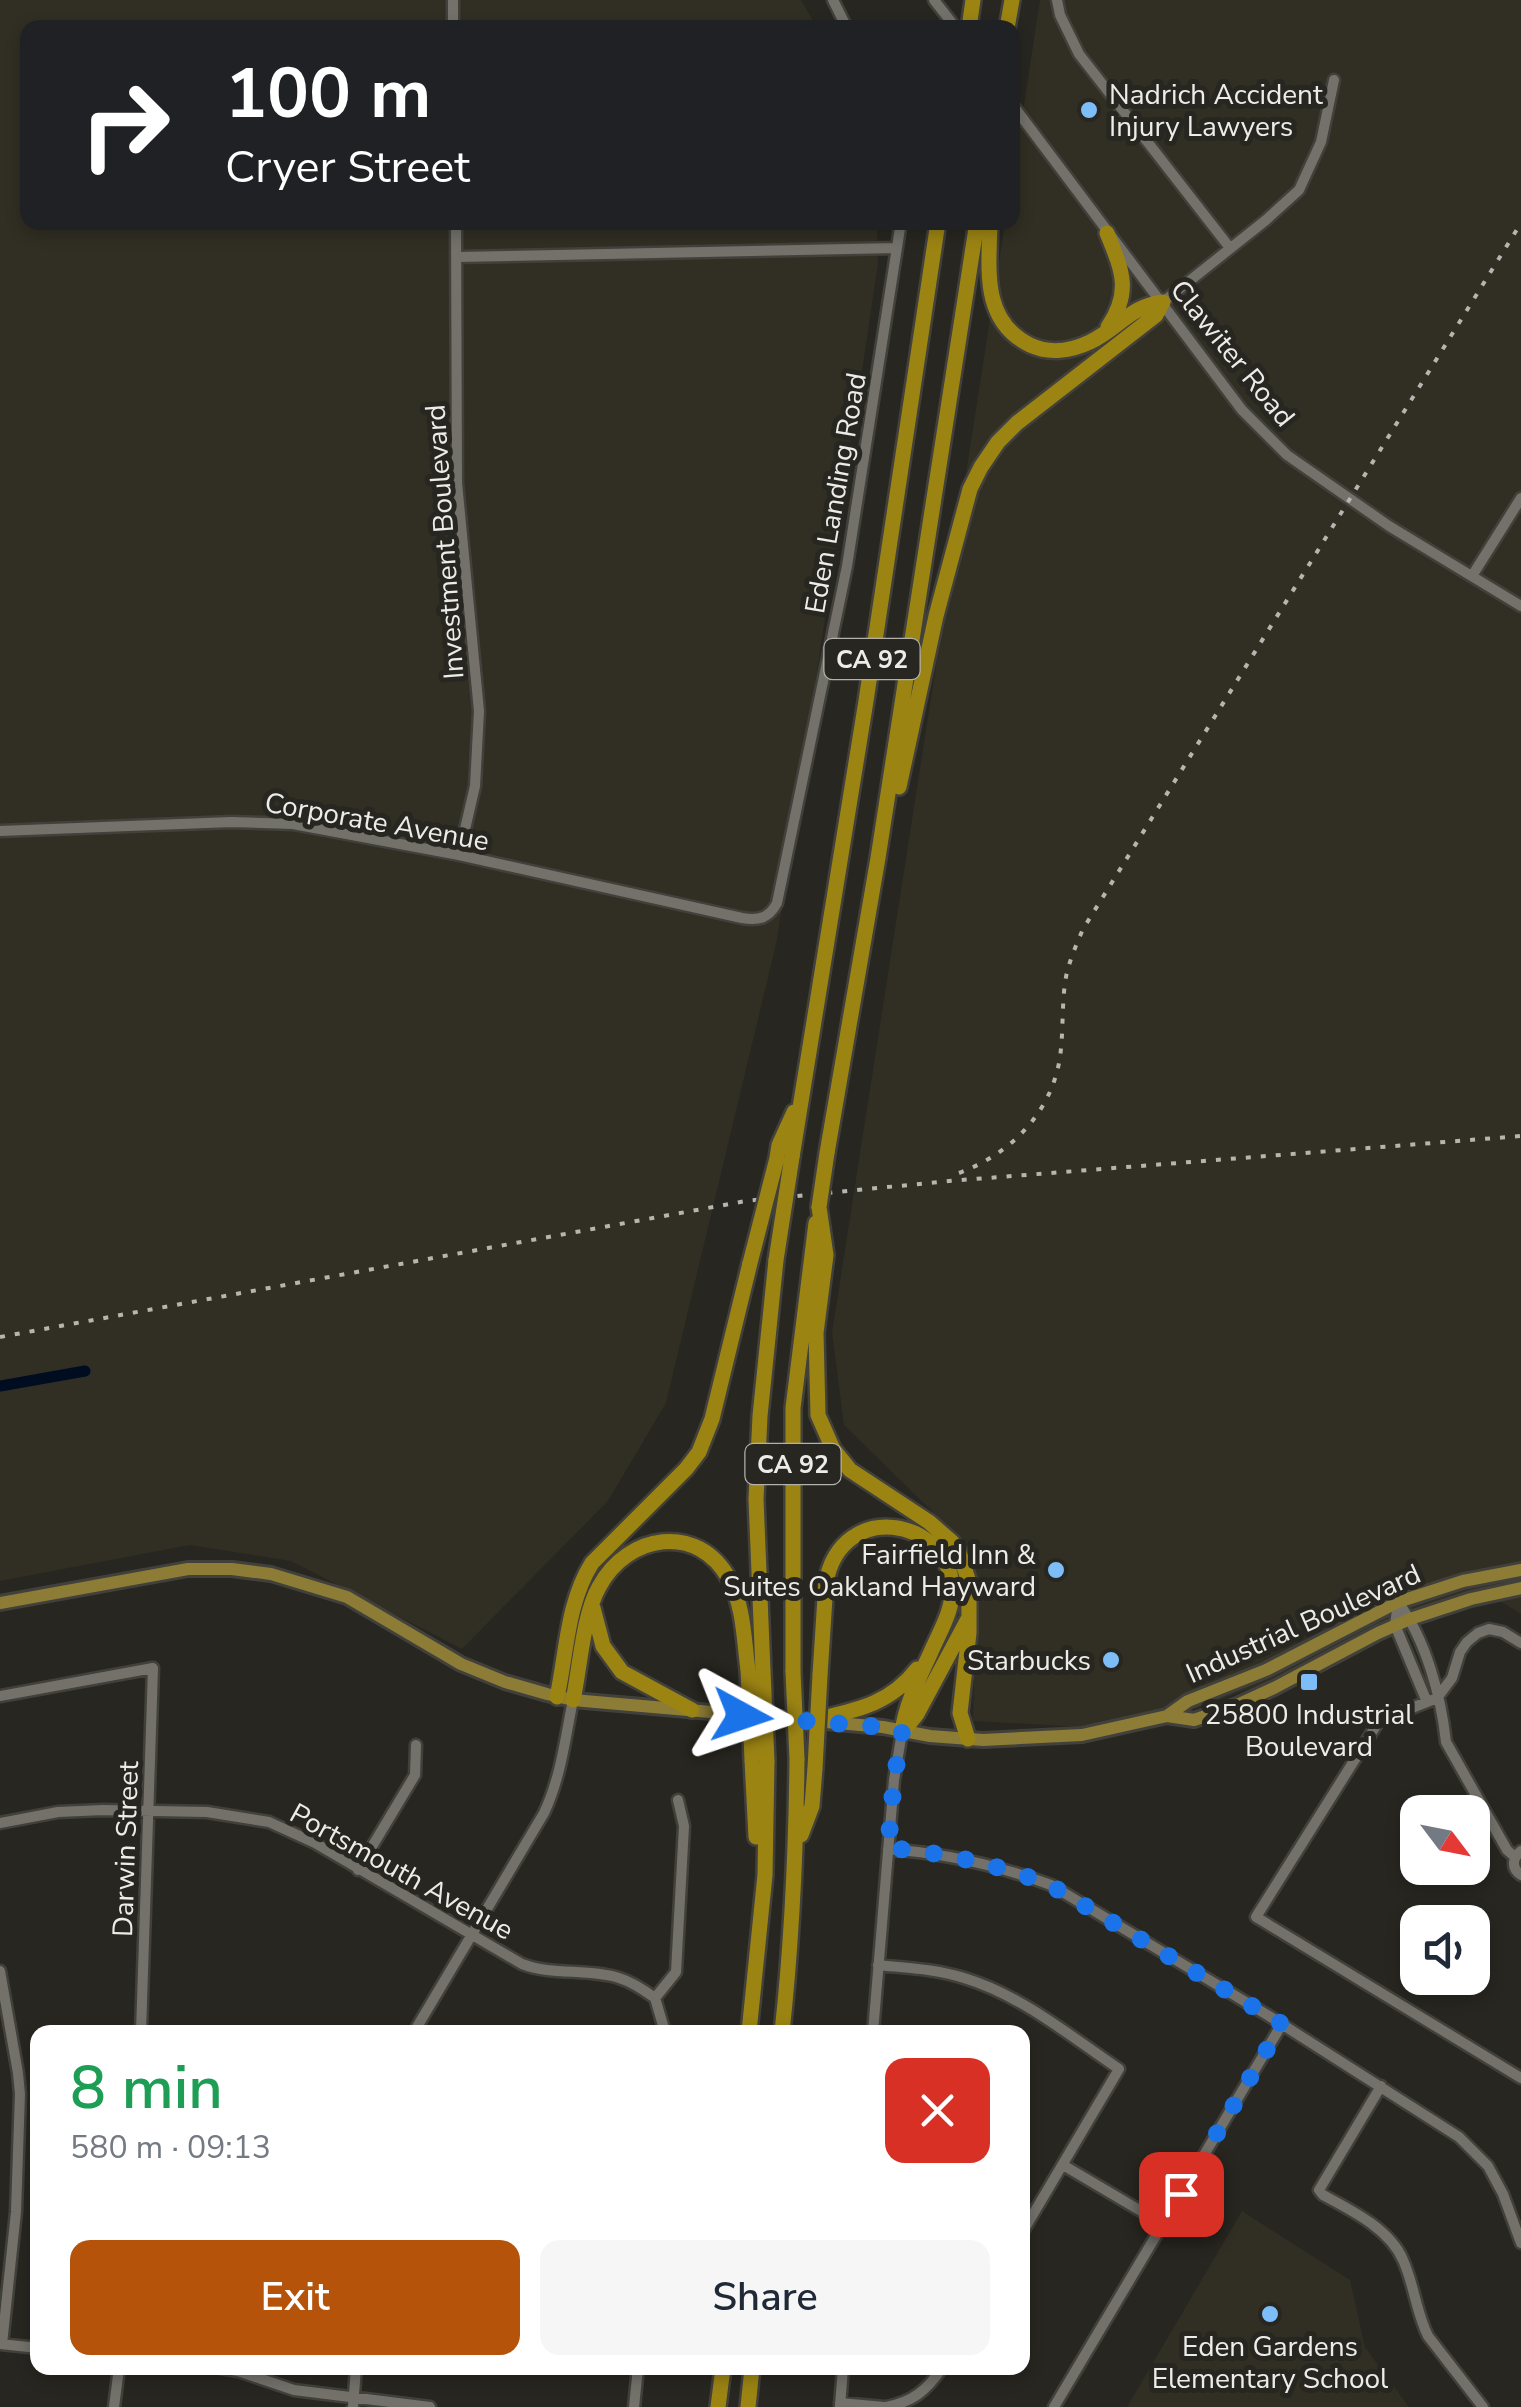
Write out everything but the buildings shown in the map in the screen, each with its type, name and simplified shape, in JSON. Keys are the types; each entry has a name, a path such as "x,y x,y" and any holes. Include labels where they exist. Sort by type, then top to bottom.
{"highway":[{"name":"CA 92","path":"750,2025 765,1875 755,1671 756,1499 784,1158 802,1095 937,230"},
{"name":"CA 92","path":"783,2025 796,1848 793,1408 818,1255 819,1207 827,1153 878,858 975,230"},
{"path":"990,230 991,294 996,312 1016,338 1037,348 1055,351 1079,346 1102,335 1144,304 1162,302"},
{"path":"1102,335 1118,308 1124,284 1107,233"},
{"path":"878,858 892,823 945,582 970,490 981,467 1017,423 1156,315 1162,302"},
{"path":"565,1699 572,1608 581,1581 592,1563 686,1469 706,1438 750,1263 784,1158"},
{"path":"818,1255 816,1401 833,1449 850,1470 929,1522 952,1542 966,1566 969,1632 960,1713 968,1739"},
{"path":"796,1848 812,1806 829,1568 837,1551 850,1538 863,1530 881,1527 903,1529 927,1541 944,1560 952,1584 952,1599 906,1710 902,1732"},
{"path":"565,1699 599,1586 610,1569 628,1554 664,1542 686,1543 705,1550 721,1565 736,1592 755,1671"},
{"path":"592,1604 603,1646 622,1672 692,1710"},
{"path":"902,1732 918,1714 968,1619"},
{"path":"806,1722 852,1711 892,1695 906,1684 931,1650"},
{"path":"721,2407 724,2375"},
{"path":"748,2407 751,2375"}],"main road":[{"name":"Industrial Boulevard","path":"0,1603 188,1569 271,1574 347,1597 461,1664 565,1699 883,1727 968,1739 1076,1735 1167,1716 1194,1720 1238,1705 1410,1619 1521,1588"},
{"name":"Industrial Boulevard","path":"1167,1716 1188,1702 1266,1670 1398,1602 1462,1581 1521,1570"}],"street":[{"path":"934,0 950,20"},
{"path":"1057,0 1079,54 1230,248"},
{"path":"1162,302 1298,190 1321,142 1334,80"},
{"name":"Clawiter Road","path":"1020,116 1242,410 1287,454 1375,516 1521,606"},
{"name":"Investment Boulevard","path":"456,230 457,482 479,710 475,786 459,855"},
{"name":"Eden Landing Road","path":"742,918 759,919 772,912 782,882 848,566 900,230"},
{"path":"457,257 898,248"},
{"path":"1472,576 1521,498"},
{"name":"Corporate Avenue","path":"0,831 249,822 295,824 459,855 742,918"},
{"path":"1398,1602 1428,1660 1432,1700"},
{"path":"1398,1602 1396,1626 1410,1660 1443,1718 1446,1742 1507,1850 1518,1854 1515,1869 1521,1875"},
{"path":"1521,1642 1503,1632 1478,1632 1456,1661 1452,1678 1432,1700 1379,1720 1256,1917 1521,2078"},
{"path":"1410,1660 1428,1660 1443,1667 1456,1661"},
{"name":"Darwin Street","path":"0,1696 153,1668 141,2025"},
{"path":"418,2025 554,1793 565,1699"},
{"path":"874,2025 894,1780 902,1732"},
{"path":"358,1870 415,1775 416,1745"},
{"path":"663,2025 655,1998 676,1972 684,1826 678,1800"},
{"name":"Portsmouth Avenue","path":"0,1823 58,1812 103,1810 207,1812 269,1822 298,1834 522,1964 538,1970 618,1978 655,1998"},
{"path":"888,1848 966,1858 1050,1885 1282,2024 1459,2136 1488,2166 1521,2243"},
{"path":"878,1965 967,1978 1014,1999 1119,2068 1030,2220"},
{"path":"0,1971 20,2094 16,2212 1,2344 30,2347"},
{"path":"1054,2407 1282,2024"},
{"path":"1381,2086 1320,2190 1394,2243 1428,2336 1483,2407"},
{"path":"1064,2165 1163,2224"},
{"path":"114,2407 117,2375"},
{"path":"252,2375 294,2390 353,2402 430,2407"},
{"path":"353,2402 355,2375"},
{"path":"634,2407 637,2375"},
{"path":"843,2375 840,2405 885,2407 915,2398 937,2375"}],"shaded area":[{"path":"0,0 801,0 813,20 20,20 20,230 877,230 878,264 777,940 666,1403 608,1501 462,1649 291,1561 190,1545 0,1581"},
{"path":"1040,0 1521,0 1521,1614 1488,1594 1373,1643 1138,1730 973,1721 976,1582 950,1529 844,1425 832,1333 1004,230 1020,230 1020,130"},
{"name":"Eden Gardens Elementary School","path":"1242,2211 1350,2280 1365,2347 1409,2407 1127,2407"}],"waterway":[{"path":"0,1386 85,1371"}],"railway":[{"path":"959,1173 996,1155 1038,1113 1048,1096 1060,1057 1067,972 1083,929 1521,223"},
{"path":"0,1337 746,1201 1521,1136"}],"place":[{"name":"Nadrich Accident Injury Lawyers","path":"1089,110"},
{"name":"Fairfield Inn & Suites Oakland Hayward","path":"1056,1570"},
{"name":"Starbucks","path":"1111,1660"},
{"name":"25800 Industrial Boulevard","path":"1309,1682"},
{"name":"Eden Gardens Elementary School","path":"1270,2314"}],"route":[{"path":"742,1716 883,1727 902,1732 888,1848 966,1858 1050,1885 1282,2024 1181,2194"}]}
